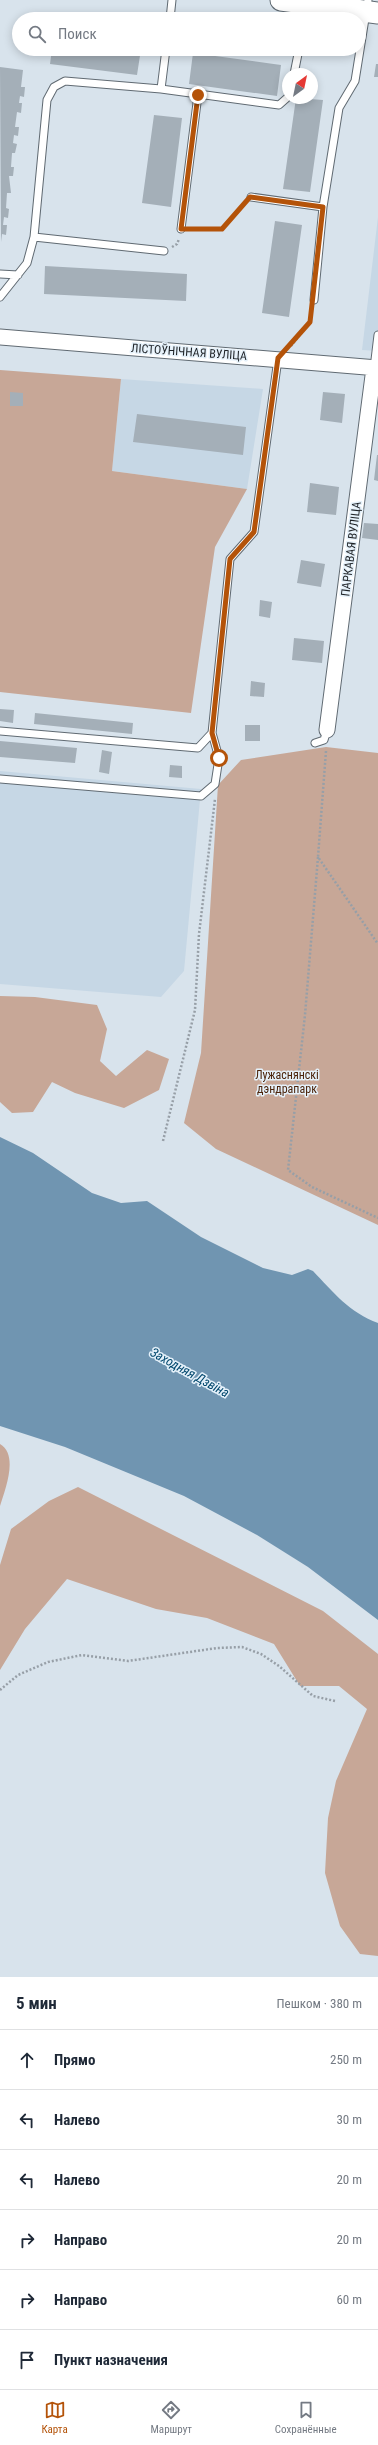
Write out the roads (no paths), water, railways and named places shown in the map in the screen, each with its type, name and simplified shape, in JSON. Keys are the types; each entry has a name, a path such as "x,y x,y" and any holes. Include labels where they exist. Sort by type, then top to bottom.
{"street":[{"path":"281,0 307,11 371,8"},
{"name":"ЛІСТОЎНІЧНАЯ ВУЛІЦА","path":"0,337 278,358 376,368"},
{"name":"ПАРКАВАЯ ВУЛІЦА","path":"327,730 376,368"}],"lane":[{"path":"171,12 172,0"},
{"path":"366,31 371,8"},
{"path":"161,89 165,56"},
{"path":"295,68 298,56"},
{"path":"314,300 323,207 339,108 355,81 360,56"},
{"path":"0,297 27,263 34,237 47,100 54,87 65,81 161,89 279,105 282,102"},
{"path":"181,229 198,95"},
{"path":"250,197 323,207"},
{"path":"34,237 164,251"},
{"path":"0,274 18,275"},
{"path":"376,368 378,335"},
{"path":"0,779 200,796 215,784 219,758 212,733 230,559 254,532 278,358"},
{"path":"315,743 324,740 327,730"},
{"path":"0,731 198,748 212,733"}],"water":[{"name":"Заходняя Дзвіна","path":"0,1137 33,1153 92,1193 121,1203 147,1201 201,1237 263,1268 292,1275 308,1269 313,1271 350,1308 378,1323 378,1620 308,1567 257,1535 184,1496 65,1447 0,1426"}],"park label":[{"name":"Лужаснянскі дэндрапарк","path":"287,1082"}]}
